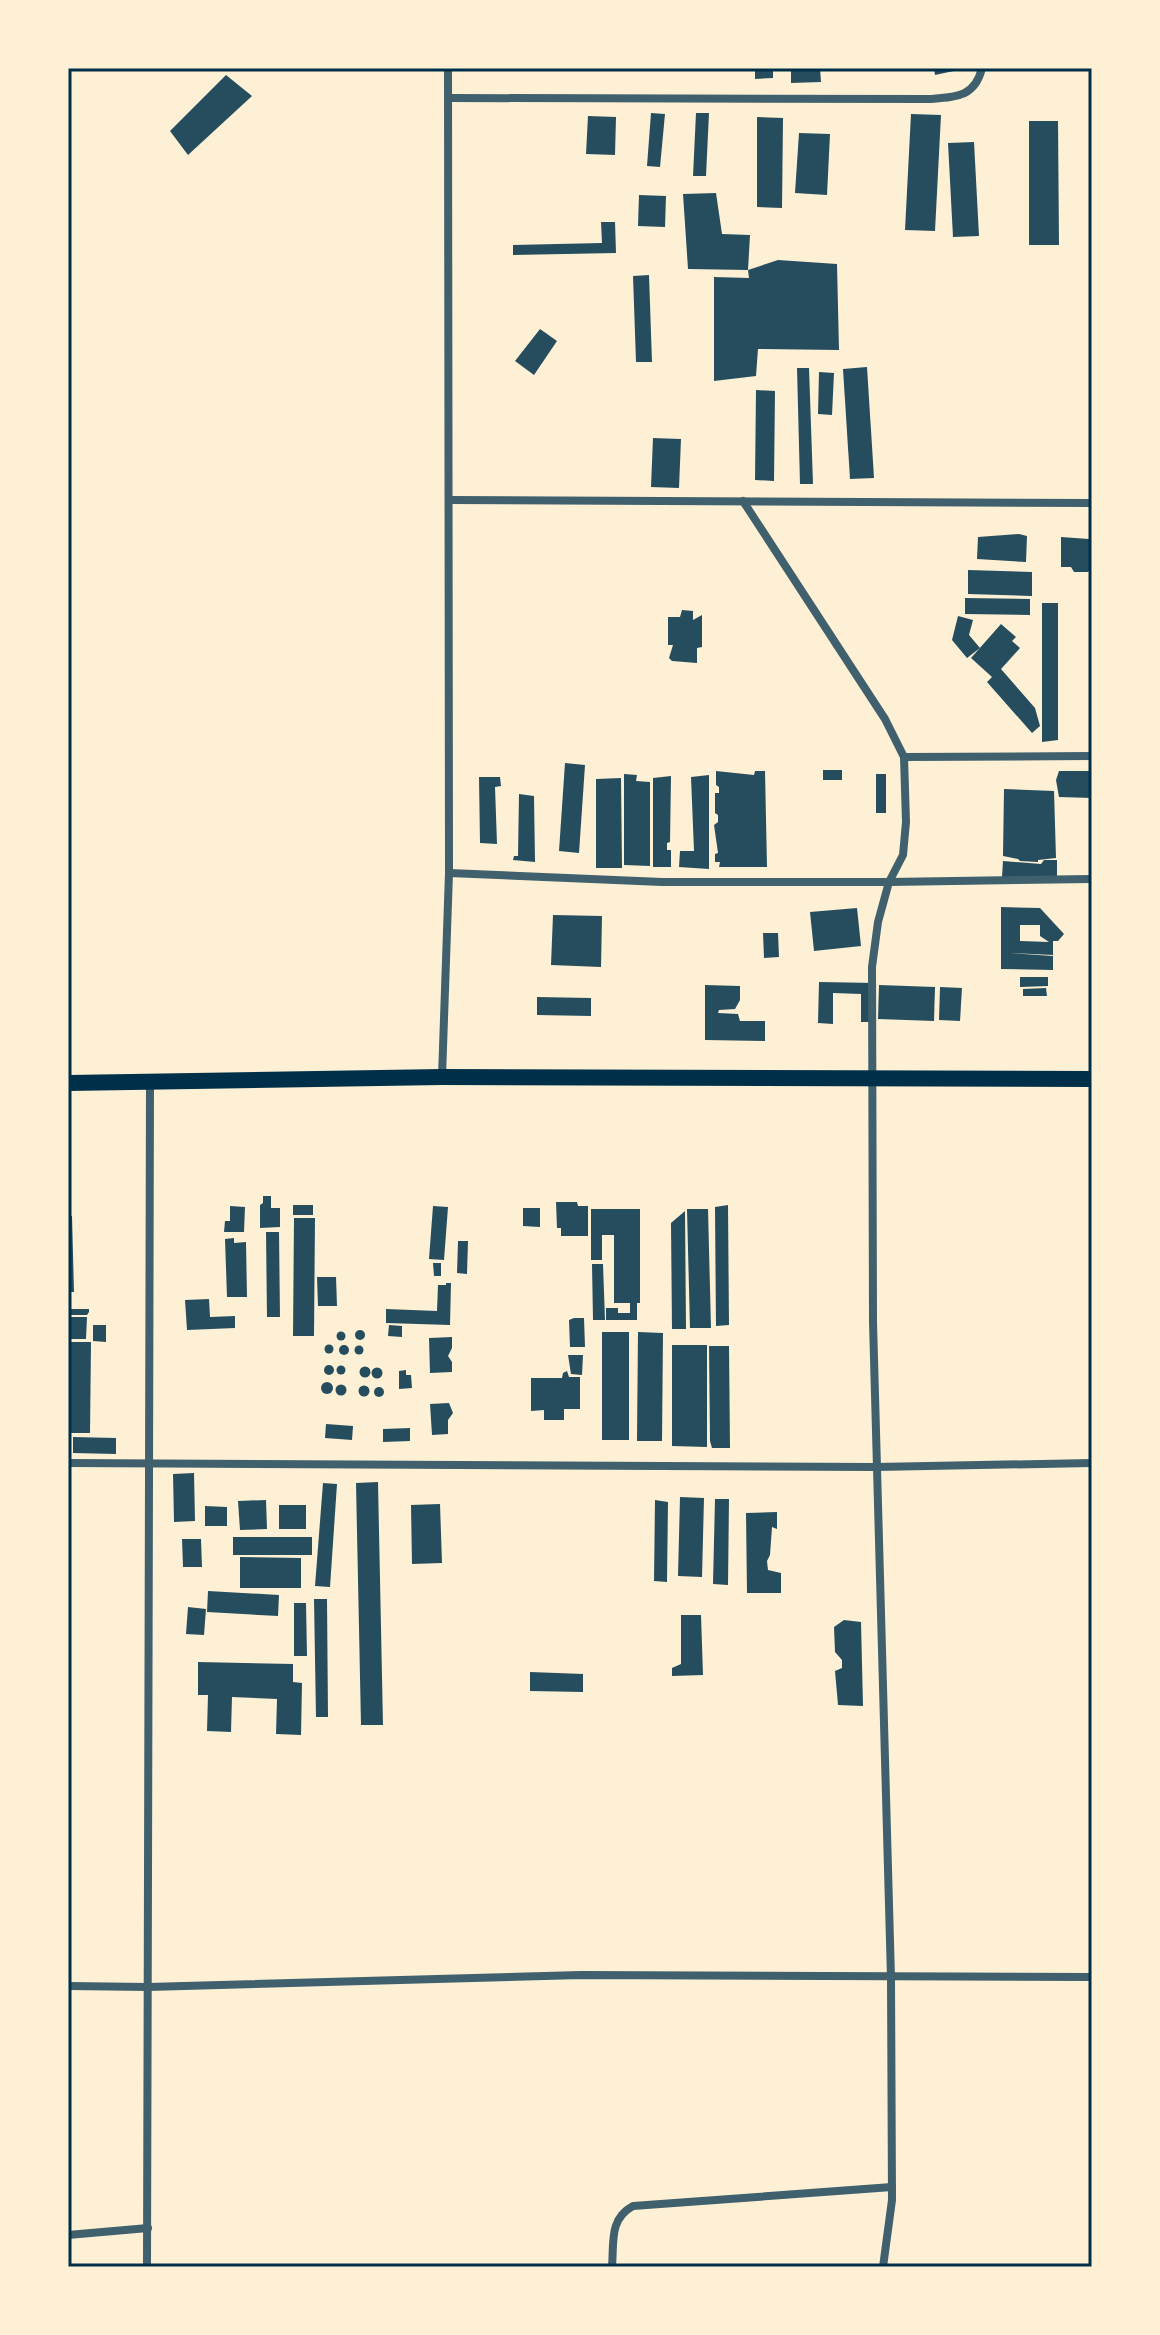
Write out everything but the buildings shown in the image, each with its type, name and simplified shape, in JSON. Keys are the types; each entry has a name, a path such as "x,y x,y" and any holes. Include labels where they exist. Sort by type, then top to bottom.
{"highway":[{"path":"68,1083 442,1077 1092,1079"}],"street":[{"path":"442,1077 449,873 448,68"},
{"path":"449,98 930,99 968,92 979,82 982,68"},
{"path":"450,500 1092,503"},
{"path":"743,501 885,719 904,757 906,838 903,855 889,882 878,922 872,967 876,1467 891,1978 892,2187 883,2267"},
{"path":"904,757 1092,756"},
{"path":"449,873 662,882 1092,879"},
{"path":"147,2267 150,1083"},
{"path":"68,1463 876,1467 1092,1463"},
{"path":"68,1986 148,1987 581,1975 1092,1977"},
{"path":"612,2267 617,2219 633,2206 892,2187"},
{"path":"68,2235 148,2228"}]}
